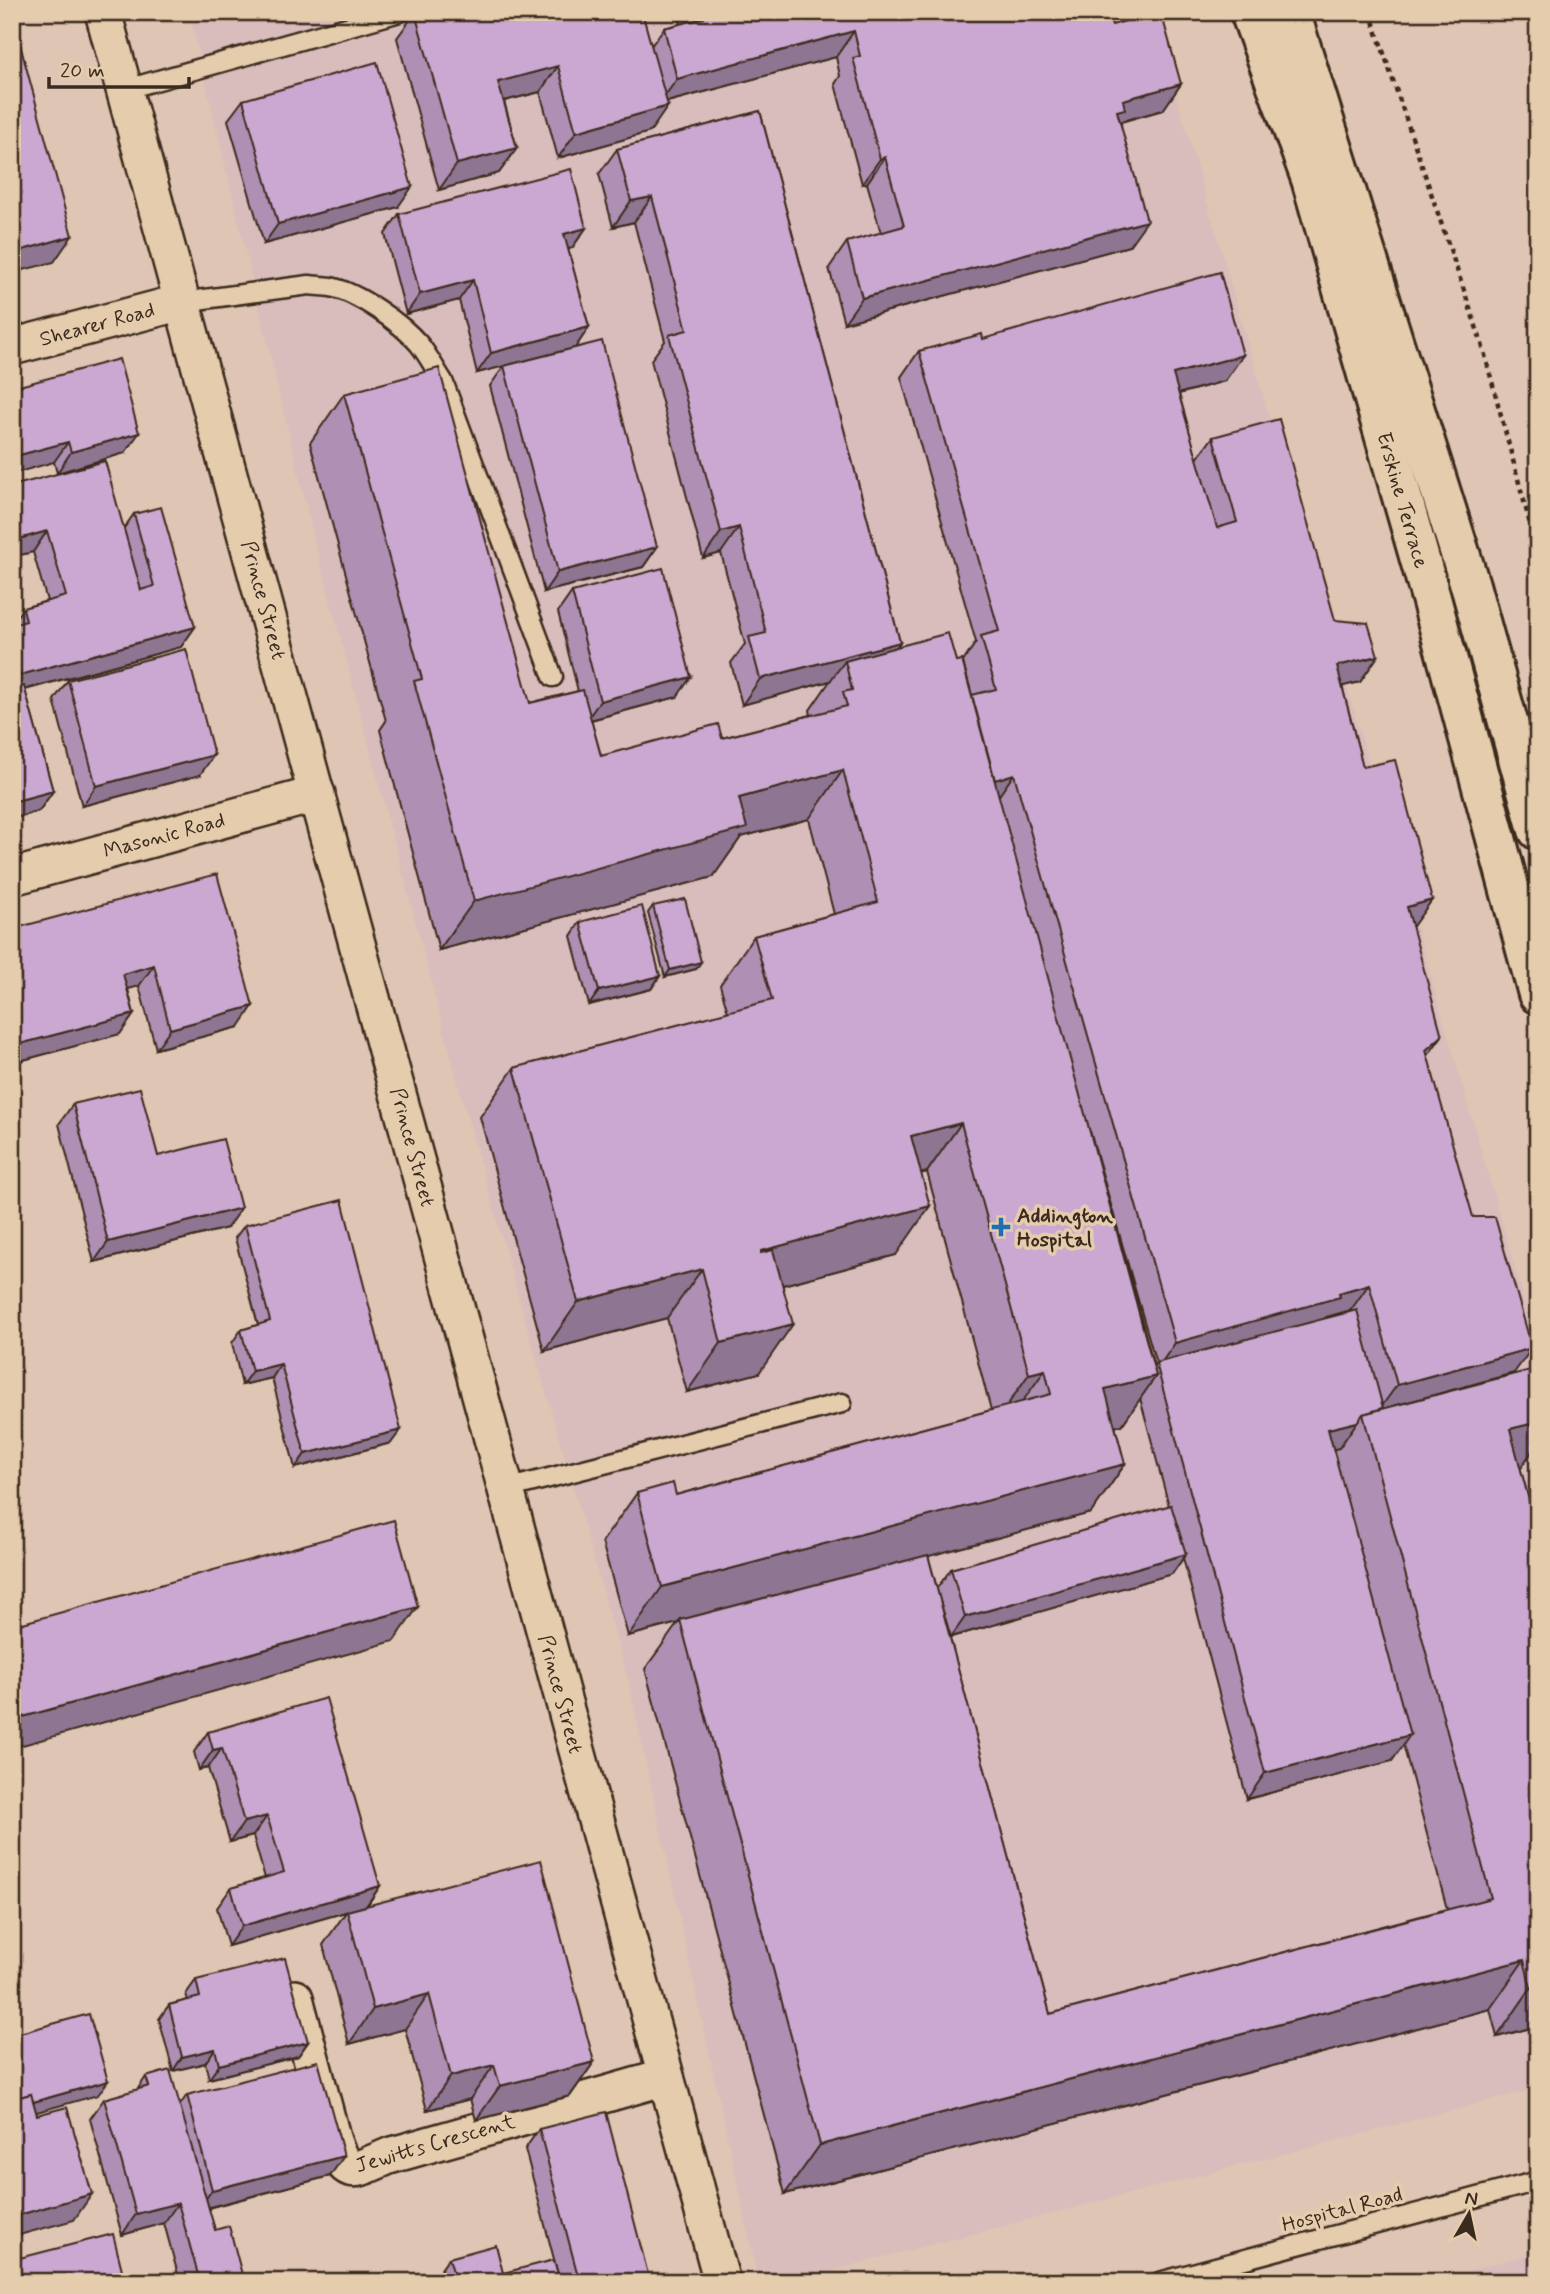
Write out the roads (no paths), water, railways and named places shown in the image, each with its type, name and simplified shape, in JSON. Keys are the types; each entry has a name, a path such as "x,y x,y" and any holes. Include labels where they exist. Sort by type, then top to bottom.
{"main road":[{"name":"Erskine Terrace","path":"1250,12 1311,179 1431,598 1538,994"},
{"name":"Erskine Terrace","path":"1290,12 1470,585 1538,831"},
{"path":"1431,598 1470,585"}],"street":[{"name":"Prince Street","path":"103,12 722,2282"},
{"name":"Shearer Road","path":"12,347 182,302"},
{"name":"Masonic Road","path":"12,877 317,794"},
{"name":"Jewitts Crescent","path":"292,1987 333,2141 342,2164 347,2168 357,2169 389,2156 666,2077"}],"lane":[{"path":"124,90 400,12"},
{"path":"182,302 309,285 330,287 375,309 398,324 419,343 443,381 553,677"},
{"path":"506,1489 842,1403"},
{"name":"Hospital Road","path":"1159,2282 1538,2181"}],"place":[{"name":"Addington Hospital","path":"1001,1227"}]}
